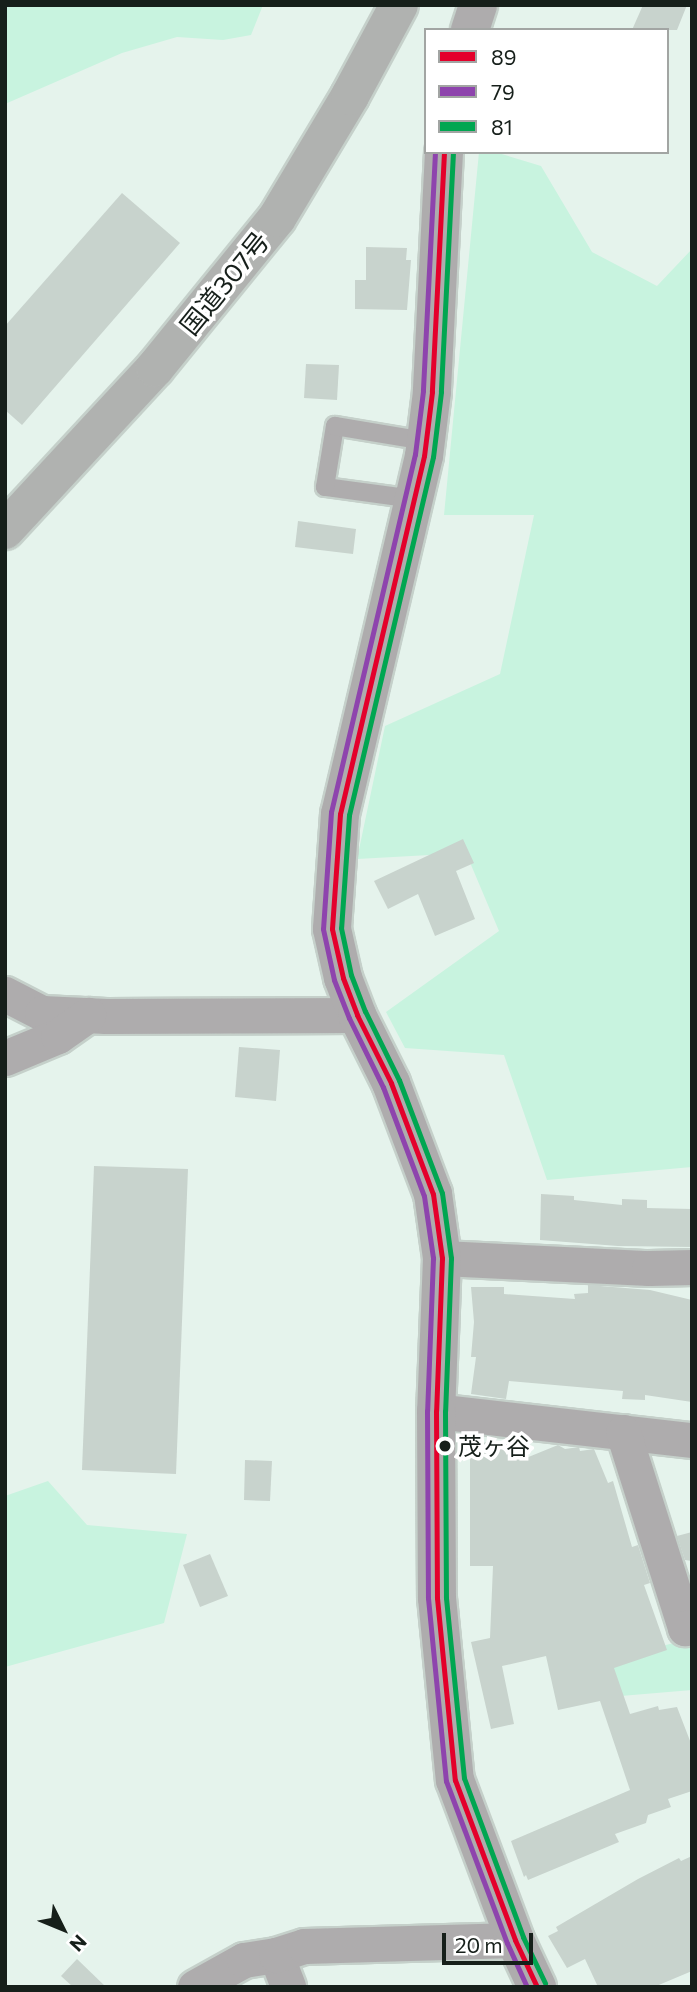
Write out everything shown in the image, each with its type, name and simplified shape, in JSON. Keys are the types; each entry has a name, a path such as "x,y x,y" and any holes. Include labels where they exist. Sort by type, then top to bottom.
{"highway":[{"name":"国道307号","path":"5,530 155,368 277,218 350,96 399,5"}],"street":[{"path":"471,28 478,5"},
{"path":"444,154 432,392 426,440 340,814 332,929 343,978 357,1015 391,1083 433,1194 442,1258 436,1411 437,1598 454,1780 515,1940 537,1987"},
{"path":"5,994 42,1013 357,1015"},
{"path":"5,1058 58,1036 88,1015"},
{"path":"442,1258 649,1268 692,1266"},
{"path":"436,1411 692,1440"},
{"path":"623,1432 685,1628 692,1627"},
{"path":"195,1987 244,1960 276,1955 304,1946 515,1940"},
{"path":"276,1955 288,1987"}],"lane":[{"path":"414,499 325,487 335,426 426,440"}],"green space":[{"path":"5,5 263,5 251,35 223,40 177,37 122,53 5,104"},
{"path":"479,154 502,154 541,166 592,252 657,286 692,249 692,1167 547,1180 504,1055 405,1048 386,1012 499,931 466,853 357,859 385,726 500,674 534,515 444,515"},
{"path":"48,1481 87,1525 187,1534 164,1623 5,1667 5,1496"},
{"path":"692,1638 692,1690 609,1697 599,1663"}],"building":[{"path":"643,5 687,5 677,30 633,28"},
{"path":"122,193 180,243 22,425 5,410 5,326"},
{"path":"366,247 407,248 406,260 411,260 407,310 355,309 355,280 366,280"},
{"path":"306,364 339,365 337,400 304,398"},
{"path":"298,521 356,529 353,554 295,547"},
{"path":"463,839 474,863 456,871 475,919 435,936 418,894 388,909 374,881"},
{"path":"239,1047 280,1050 276,1101 235,1097"},
{"path":"94,1166 188,1169 176,1474 82,1470"},
{"path":"541,1194 574,1196 574,1200 622,1205 622,1199 647,1200 647,1208 692,1209 692,1247 618,1246 540,1240"},
{"path":"588,1285 650,1290 692,1300 692,1402 645,1395 645,1400 622,1399 623,1391 509,1381 506,1399 471,1394 476,1357 471,1357 474,1322 471,1287 504,1287 504,1294 575,1299 574,1294 588,1293"},
{"path":"526,1441 526,1458 558,1445 565,1449 579,1447 580,1451 594,1449 608,1483 613,1481 632,1547 638,1545 650,1583 644,1585 667,1650 614,1668 630,1714 658,1706 659,1710 677,1707 692,1746 692,1791 668,1799 671,1807 648,1815 646,1823 615,1834 619,1842 528,1880 526,1875 524,1877 511,1841 630,1790 600,1701 558,1710 546,1656 502,1666 514,1724 491,1729 471,1642 490,1638 493,1566 470,1566 470,1443"},
{"path":"245,1460 272,1461 270,1501 244,1500"},
{"path":"692,1532 692,1561 685,1560 677,1536"},
{"path":"210,1554 228,1596 200,1607 183,1565"},
{"path":"692,1856 692,1971 654,1987 598,1987 585,1959 567,1968 548,1936 558,1931 556,1927 638,1879 679,1858 681,1861"},
{"path":"77,1959 106,1987 73,1987 61,1976"}],"transit line":[{"name":"79","path":"435,154 423,391 415,454 331,812 323,929 334,980 349,1018 383,1087 424,1196 433,1258 427,1411 428,1598 446,1781 507,1943 527,1987"},
{"name":"89","path":"444,154 432,392 424,456 340,814 332,929 343,978 357,1015 391,1083 433,1194 442,1258 436,1411 437,1598 455,1780 515,1940 537,1987"},
{"name":"81","path":"453,154 441,392 433,457 349,815 341,928 351,975 365,1011 399,1080 442,1193 451,1258 445,1411 446,1598 464,1778 523,1937 545,1983"}],"place":[{"name":"茂ヶ谷","path":"445,1446"}]}
